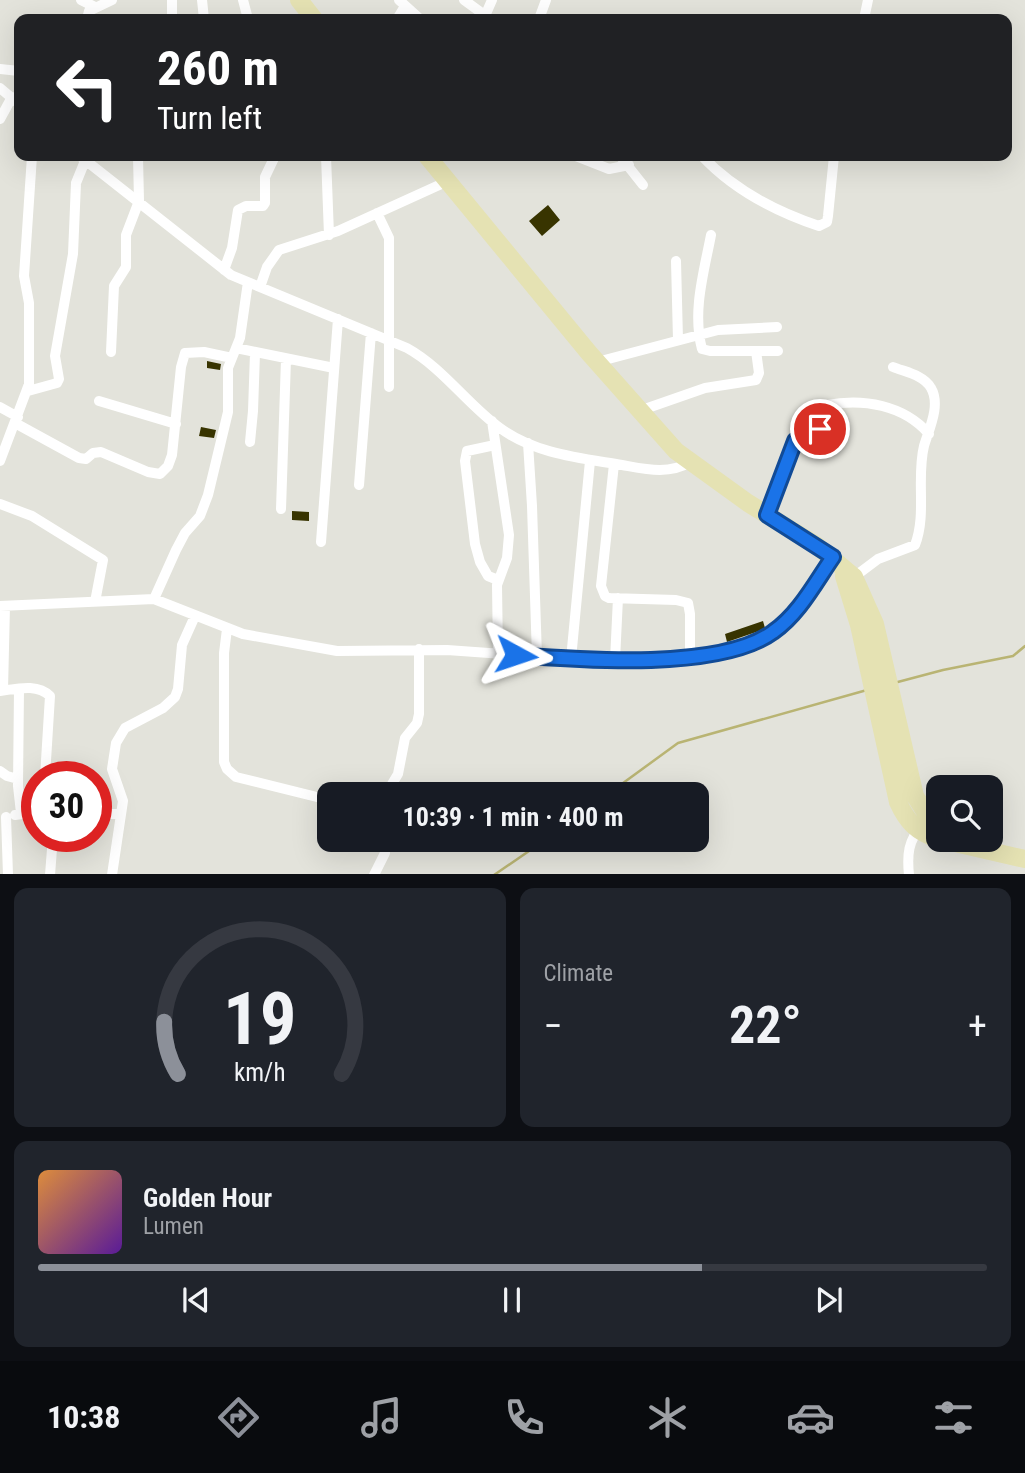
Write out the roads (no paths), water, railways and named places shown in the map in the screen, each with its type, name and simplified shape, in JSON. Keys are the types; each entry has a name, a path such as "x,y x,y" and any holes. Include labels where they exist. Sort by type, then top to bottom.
{"main road":[{"path":"299,0 310,14"},
{"path":"431,161 597,362 676,451 843,567 867,624 915,796 926,820"},
{"path":"867,624 893,779 903,813 926,823"},
{"path":"1003,843 1025,847"},
{"path":"995,852 1025,859"}],"street":[{"path":"81,0 95,8"},
{"path":"88,14 112,0"},
{"path":"464,0 483,14"},
{"path":"0,88 14,100"},
{"path":"0,120 14,102"},
{"path":"0,461 28,391 30,303 24,276 32,161"},
{"path":"28,391 57,383 59,379 55,356 73,254 76,183 84,161"},
{"path":"90,161 224,270 407,348 427,361 511,435 561,454 590,461 668,470 683,467 690,462"},
{"path":"111,352 114,286 126,267 126,235 139,201 138,161"},
{"path":"224,270 232,248 238,210 246,206 262,206 265,203 265,177 273,161"},
{"path":"326,161 329,235"},
{"path":"589,161 609,169 629,165"},
{"path":"625,161 643,185"},
{"path":"707,161 757,200 819,226 827,222 834,161"},
{"path":"260,287 267,267 279,250 329,235 448,181"},
{"path":"377,213 389,238 389,387"},
{"path":"711,235 700,291 698,335 702,349 778,351"},
{"path":"676,261 678,340"},
{"path":"154,599 176,550 185,533 200,516 208,495 228,412 228,368 242,329 248,282"},
{"path":"321,542 338,319"},
{"path":"597,362 718,330 778,327"},
{"path":"359,485 371,333"},
{"path":"639,411 705,388 755,380 759,373 756,351"},
{"path":"250,442 254,411 255,353"},
{"path":"0,407 16,420 79,458 86,459 93,453 101,452 148,472 160,474 168,466 185,354 255,353 334,368"},
{"path":"281,509 286,359"},
{"path":"46,761 50,695 43,690 2,691 2,606 154,599 226,629 254,637 338,651 419,649 615,660 690,656 733,649 755,642 775,631 843,567 878,559 915,545 921,500 922,458 934,409 934,396 925,380 893,367"},
{"path":"99,401 176,424"},
{"path":"767,515 795,441 813,438 818,434 827,405 863,403 884,406 910,416 929,434"},
{"path":"492,421 509,535 508,558 498,580 498,654"},
{"path":"528,443 537,657"},
{"path":"495,445 467,451 465,461 477,554 488,576 498,580"},
{"path":"570,659 590,461"},
{"path":"614,464 601,586 605,596 688,603 690,656"},
{"path":"0,504 32,516 103,560 95,602"},
{"path":"615,660 618,598"},
{"path":"112,874 122,794 112,769 116,743 125,728 163,708 175,697 183,645 195,615"},
{"path":"226,629 224,752 227,769 236,777 317,797"},
{"path":"393,782 398,774 405,738 417,723 419,714 419,649"},
{"path":"8,874 3,818 21,813 18,779 19,689"},
{"path":"0,771 18,779"},
{"path":"112,814 121,814"},
{"path":"909,874 908,856 913,835 926,825"},
{"path":"50,874 52,852"},
{"path":"374,874 385,852"}],"waterway":[{"path":"894,683 1013,656 1025,646"},
{"path":"624,782 678,743 867,690"},
{"path":"495,874 528,852"}]}
